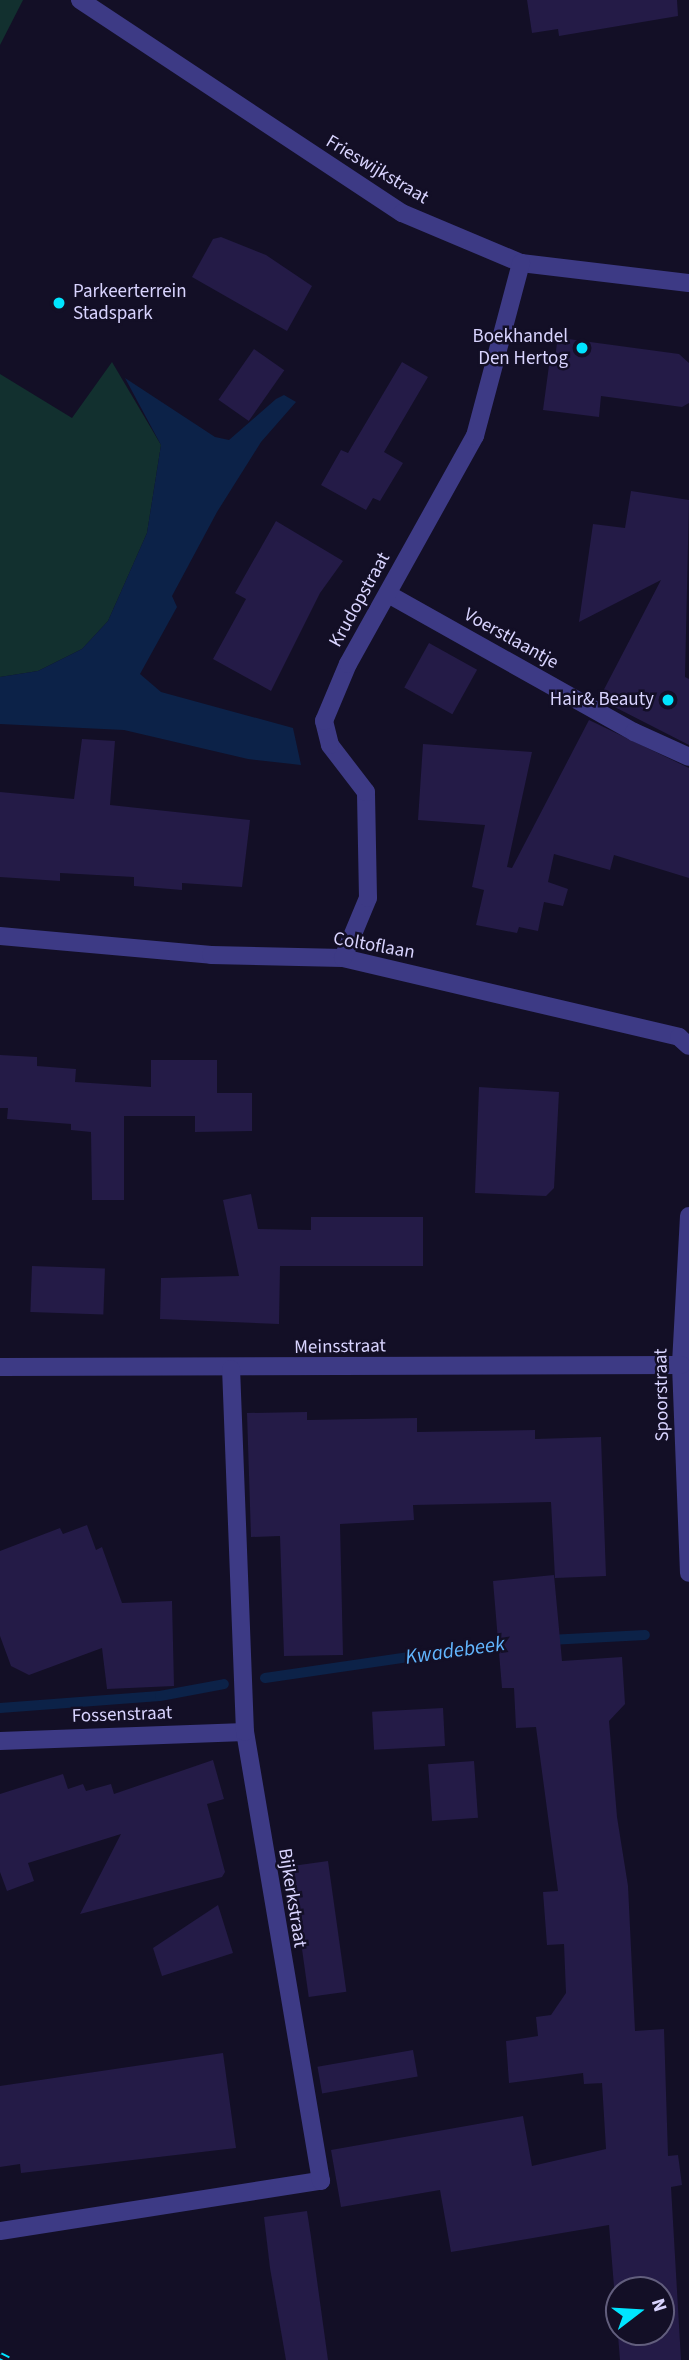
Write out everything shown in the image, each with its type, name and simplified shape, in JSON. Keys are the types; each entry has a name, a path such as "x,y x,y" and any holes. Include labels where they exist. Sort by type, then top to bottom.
{"street":[{"name":"Frieswijkstraat","path":"80,0 402,213 521,263 689,283"},
{"name":"Krudopstraat","path":"343,958 368,898 366,792 330,745 324,721 335,689 475,436 521,263"},
{"name":"Voerstlaantje","path":"388,594 634,732 689,757"},
{"name":"Coltoflaan","path":"0,936 211,955 343,958 679,1037 689,1046"},
{"name":"Spoorstraat","path":"689,1216 681,1364 689,1573"},
{"name":"Meinsstraat","path":"0,1367 231,1369 681,1364"},
{"name":"Bijkerkstraat","path":"0,2231 321,2181 245,1732 231,1369"},
{"name":"Fossenstraat","path":"0,1741 245,1732"}],"green space":[{"path":"0,0 23,0 0,45"},
{"path":"112,362 161,445 147,533 108,621 82,649 38,671 0,677 0,374 72,418"}],"water":[{"path":"125,378 215,437 229,440 276,399 284,395 296,402 261,442 217,512 172,596 177,607 140,674 161,692 293,728 301,765 248,759 124,730 0,724 0,677 38,671 82,649 108,621 147,533 161,445"}],"building":[{"path":"527,0 677,0 678,16 559,36 558,29 532,33"},
{"path":"221,237 266,255 312,286 287,331 192,277 213,239"},
{"path":"568,339 679,354 689,363 689,403 682,407 601,396 599,417 543,410 550,358 555,359 557,343 566,345"},
{"path":"254,349 284,370 249,421 218,400"},
{"path":"402,362 428,377 384,452 403,463 380,501 373,498 366,510 321,485 341,450 348,453"},
{"path":"631,491 689,500 685,677 689,679 689,745 599,699 661,580 579,622 593,524 625,528"},
{"path":"276,521 343,561 320,593 271,691 213,659 246,599 235,593"},
{"path":"429,643 477,670 452,714 404,688"},
{"path":"589,720 689,768 689,878 614,855 610,870 554,854 548,882 568,889 563,906 544,902 538,931 519,927 517,933 476,925 484,890 472,887 485,825 418,820 423,744 532,752 507,867 512,868"},
{"path":"82,739 115,741 110,805 250,820 242,887 182,883 182,890 134,886 134,877 60,873 60,881 0,877 0,792 74,799"},
{"path":"0,1055 37,1057 37,1066 76,1069 75,1082 151,1087 151,1060 217,1060 217,1093 252,1093 252,1131 195,1132 195,1116 124,1116 124,1200 92,1200 91,1132 71,1130 71,1124 7,1119 8,1108 0,1108"},
{"path":"479,1087 559,1092 554,1188 546,1196 475,1193"},
{"path":"251,1194 258,1229 311,1230 311,1217 423,1217 423,1266 280,1266 279,1324 160,1319 161,1278 239,1276 223,1200"},
{"path":"32,1266 105,1269 103,1315 30,1312"},
{"path":"307,1412 307,1420 417,1418 417,1432 535,1430 535,1439 601,1437 606,1576 555,1578 551,1502 413,1505 414,1520 340,1524 343,1655 284,1656 280,1536 251,1537 247,1413"},
{"path":"87,1525 96,1550 102,1547 122,1603 172,1601 174,1686 107,1689 102,1648 29,1675 11,1666 0,1636 0,1551 60,1528 63,1534"},
{"path":"554,1575 562,1661 622,1657 625,1704 609,1721 617,1817 628,1886 635,2031 664,2029 668,2156 678,2155 682,2185 671,2187 681,2360 620,2360 619,2346 675,2346 675,2276 613,2276 609,2225 451,2252 440,2190 341,2207 331,2150 523,2116 532,2166 606,2149 602,2083 584,2084 583,2073 509,2083 506,2041 538,2036 536,2017 551,2015 566,1993 564,1944 547,1945 543,1892 558,1891 536,1727 516,1728 514,1688 502,1688 493,1581"},
{"path":"443,1708 445,1746 374,1750 372,1712"},
{"path":"213,1760 224,1799 207,1804 225,1872 222,1877 80,1914 121,1834 28,1863 34,1881 7,1891 0,1872 0,1794 63,1774 68,1789 83,1784 86,1791 111,1784 114,1794"},
{"path":"474,1761 478,1818 432,1821 428,1764"},
{"path":"328,1861 346,1992 309,1997 290,1866"},
{"path":"218,1905 233,1953 162,1976 153,1948"},
{"path":"413,2050 418,2077 322,2093 317,2067"},
{"path":"223,2053 236,2148 21,2173 20,2164 0,2167 0,2086"},
{"path":"307,2211 328,2360 286,2360 264,2217"}],"waterway":[{"name":"Kwadebeek","path":"549,1640 645,1635"},
{"name":"Kwadebeek","path":"265,1678 512,1642"},
{"name":"Kwadebeek","path":"0,1708 160,1696 224,1684"}],"railway":[{"path":"0,2356 8,2360"}],"place":[{"name":"Parkeerterrein Stadspark","path":"59,303"},
{"name":"Boekhandel Den Hertog","path":"582,348"},
{"name":"Hair& Beauty","path":"668,700"}]}
